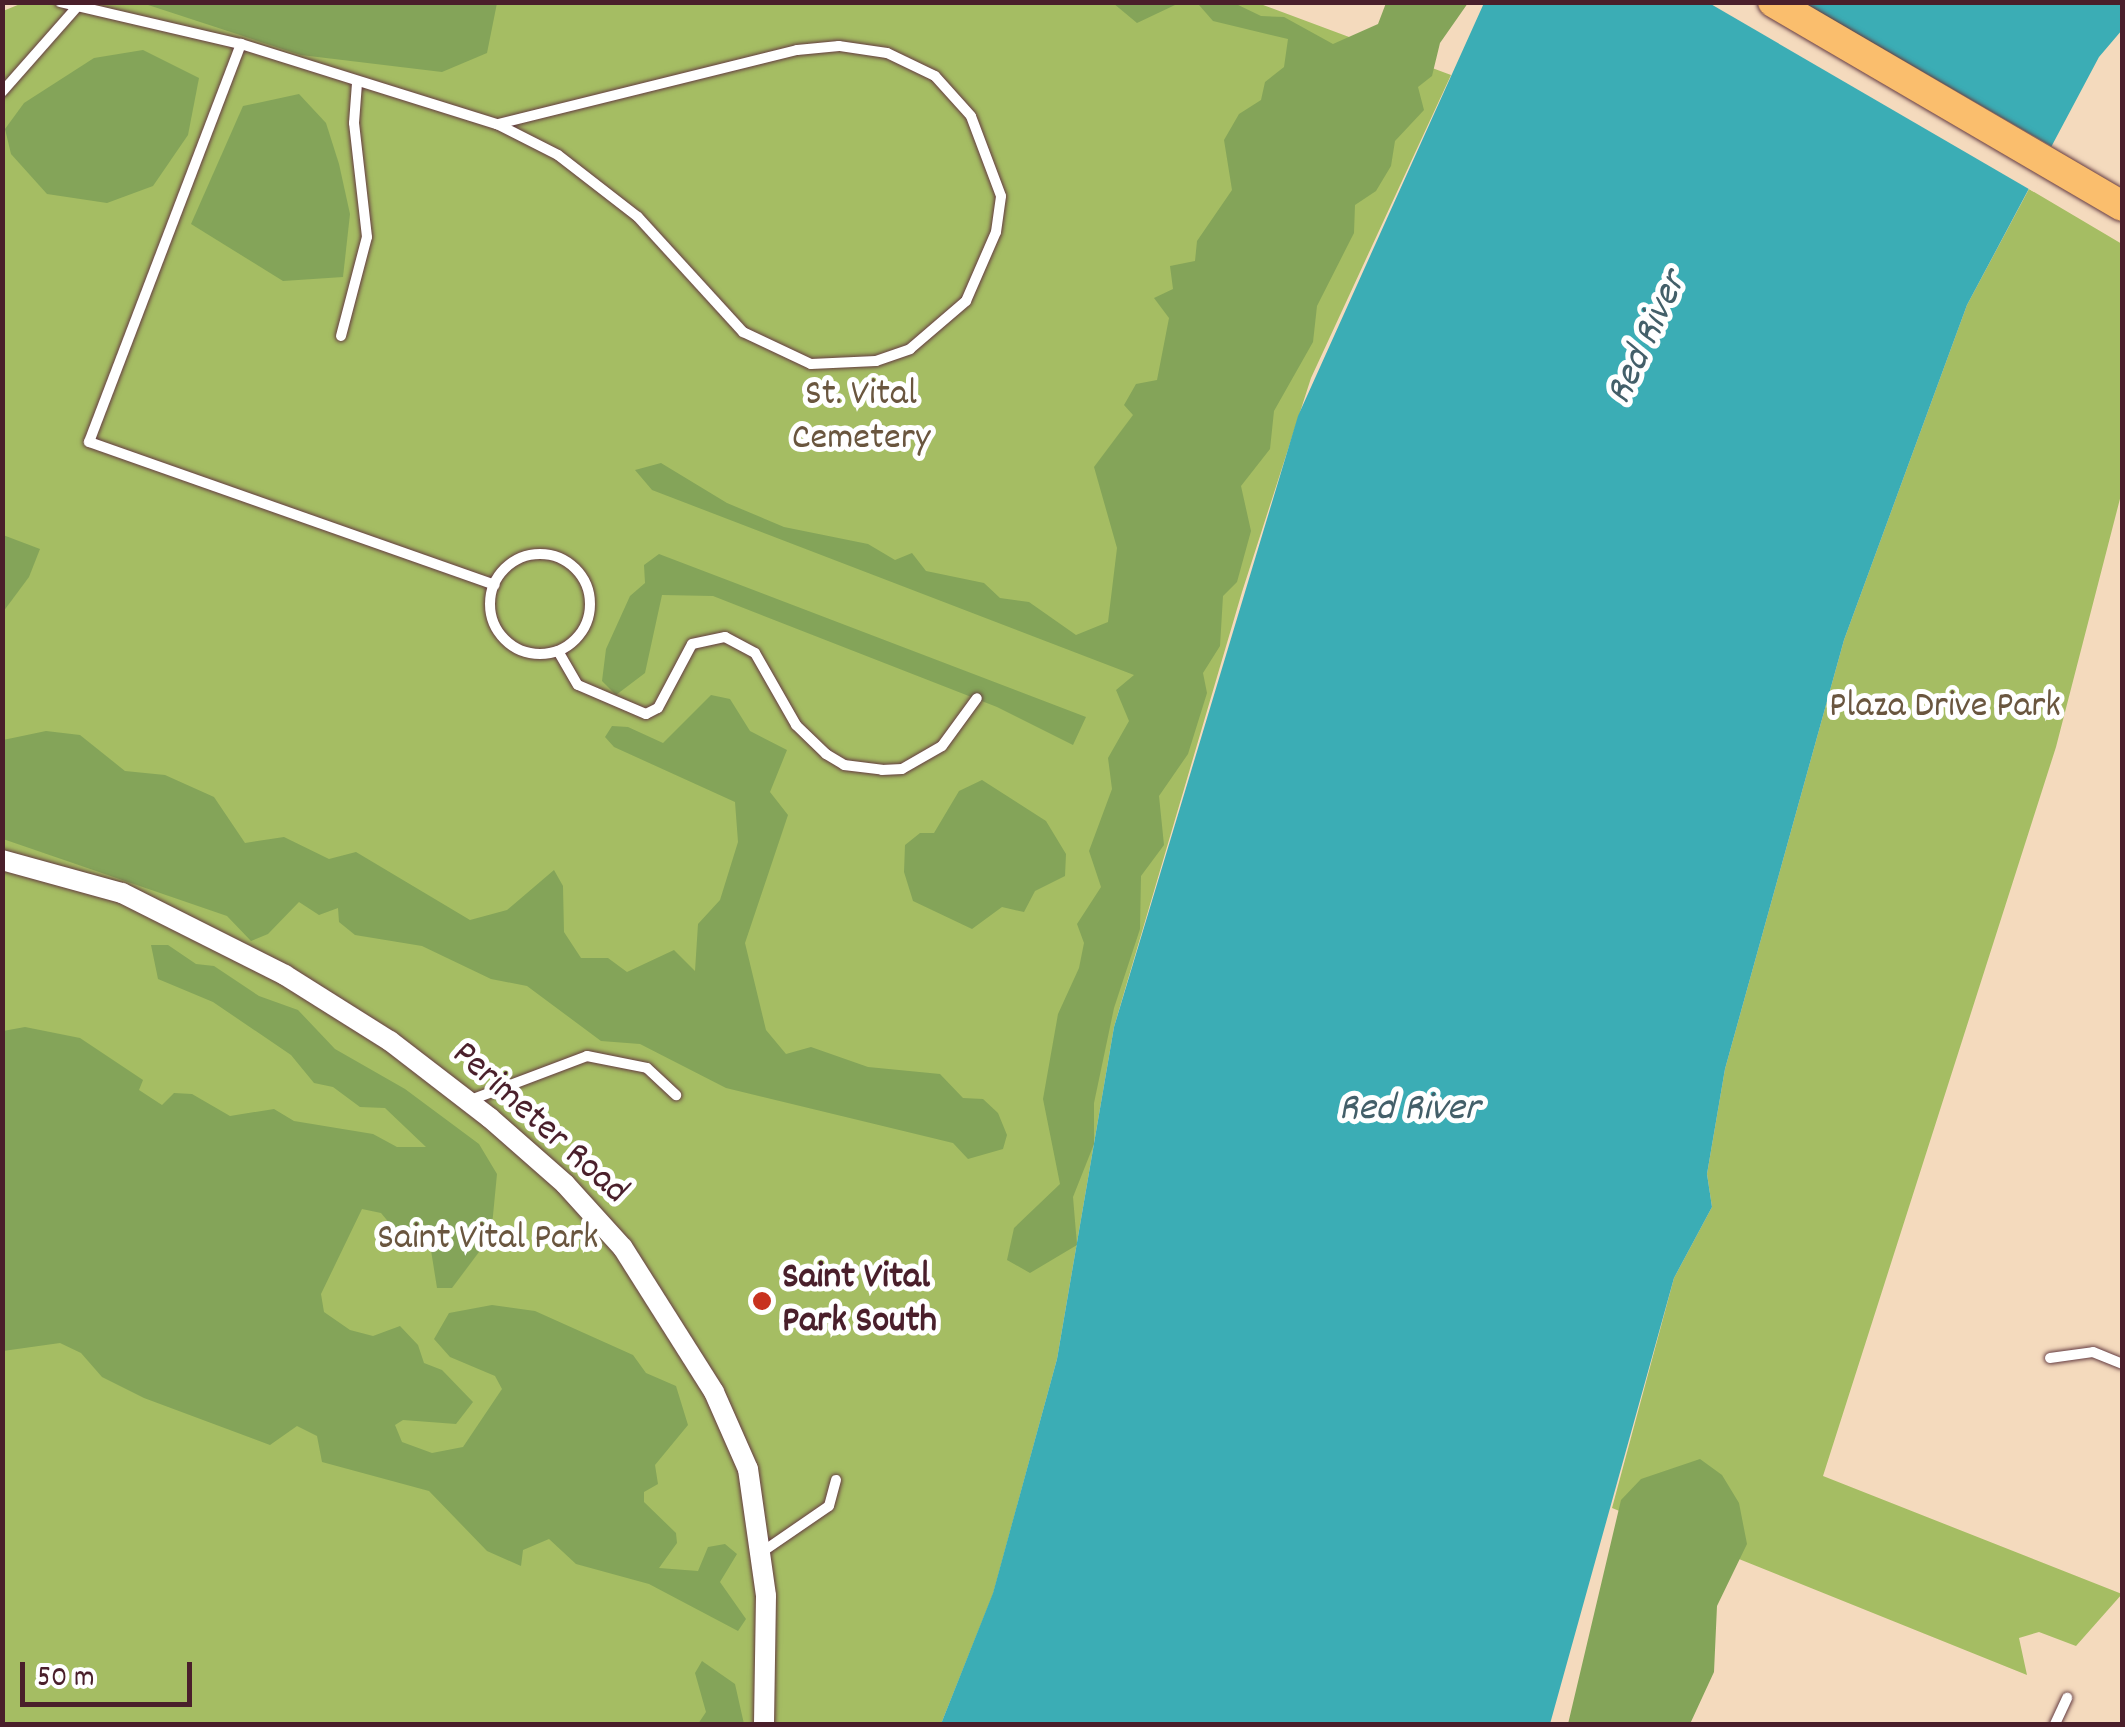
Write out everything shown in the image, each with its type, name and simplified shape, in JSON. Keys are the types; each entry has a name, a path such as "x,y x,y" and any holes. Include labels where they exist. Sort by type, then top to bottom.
{"main road":[{"path":"1772,2 2122,206"}],"street":[{"name":"Perimeter Road","path":"2,860 122,893 204,930 390,1042 468,1101 565,1184 623,1248 671,1318 748,1469 762,1552 764,1724"}],"lane":[{"path":"60,2 241,44 498,124 558,155 638,216 743,332 811,364 876,361 910,348 966,301 996,232 1001,196 972,116 935,76 887,53 839,46 798,50 498,124"},
{"path":"2,92 76,8"},
{"path":"241,44 90,442 494,585"},
{"path":"341,336 367,237 354,123 358,83"},
{"path":"531,555 563,560 576,569 590,599 583,630 558,651 525,652 511,644 492,618 494,585 503,571 531,555"},
{"path":"558,651 578,686 646,714 658,708 692,644 725,636 754,653 796,725 826,754 844,765 882,770 902,768 942,746 977,698"},
{"path":"468,1101 587,1056 646,1068 676,1095"},
{"path":"2050,1358 2093,1352 2122,1364"},
{"path":"762,1552 829,1506 836,1480"},
{"path":"2055,1724 2067,1698"}],"green space":[{"path":"25,2 1255,2 1451,75 1311,378 1242,592 1114,1027 1057,1359 993,1594 941,1724 3,1724 3,11"},
{"path":"497,2 487,53 442,72 301,55 142,3"},
{"path":"1113,3 1234,3 1261,16 1284,17 1333,44 1378,24 1386,3 1468,3 1440,43 1432,76 1418,87 1424,110 1395,141 1391,166 1376,191 1355,205 1354,233 1317,306 1313,342 1274,411 1270,449 1241,486 1251,531 1237,582 1223,596 1220,646 1203,673 1207,693 1188,754 1159,796 1164,845 1141,876 1140,929 1114,1008 1094,1103 1094,1144 1073,1197 1077,1245 1030,1273 1007,1260 1014,1228 1060,1184 1043,1099 1058,1014 1079,968 1084,943 1077,924 1101,887 1089,851 1112,789 1108,758 1129,721 1116,690 1134,675 652,490 635,470 661,463 727,503 784,527 868,544 895,560 912,553 926,571 984,583 1000,598 1029,602 1076,635 1108,622 1117,548 1094,467 1133,415 1124,405 1136,384 1157,380 1169,318 1154,298 1173,289 1170,266 1195,261 1197,241 1232,190 1224,140 1239,114 1261,100 1265,82 1284,67 1288,39 1213,21 1199,5 1175,5 1137,23"},
{"path":"143,50 199,78 188,135 153,186 107,203 47,194 11,154 5,129 24,103 94,58"},
{"path":"299,94 326,123 339,164 350,214 343,277 283,281 191,224 243,106"},
{"name":"Plaza Drive Park","path":"2029,189 2122,244 2122,491 2056,747 1823,1476 2122,1594 2076,1646 2039,1632 2019,1638 2027,1675 1612,1508 1674,1278 1712,1207 1707,1174 1725,1069 1844,640 1967,305"},
{"path":"3,535 40,549 29,577 3,612"},
{"path":"659,554 1086,717 1073,745 997,707 713,596 662,595 645,673 616,695 602,681 606,649 630,596 645,583 644,565"},
{"path":"711,695 730,699 750,731 787,750 770,792 788,815 745,943 766,1030 786,1054 811,1047 868,1067 940,1074 963,1098 983,1099 998,1113 1007,1135 1003,1149 968,1159 953,1143 726,1088 640,1044 601,1041 527,986 491,979 422,946 355,935 339,922 338,908 319,915 299,902 268,934 251,941 227,916 3,839 3,740 46,731 80,735 125,771 165,775 214,797 245,843 284,837 329,859 356,852 470,920 507,910 554,870 563,886 564,932 581,958 608,958 627,972 674,950 695,971 698,924 720,900 738,842 735,802 614,747 605,737 612,726 628,727 663,743"},
{"path":"982,780 1046,821 1066,854 1065,876 1035,891 1024,912 1002,907 972,929 913,901 904,872 905,845 920,833 934,833 959,791"},
{"name":"Saint Vital Park","path":"151,945 168,945 196,964 214,966 259,996 298,1010 335,1049 405,1089 479,1144 497,1174 491,1236 452,1288 437,1288 430,1244 396,1231 381,1213 362,1209 321,1294 324,1312 350,1330 373,1336 400,1326 418,1345 424,1363 442,1370 473,1402 456,1424 403,1420 395,1425 402,1442 432,1453 463,1447 502,1389 495,1376 450,1357 434,1339 449,1313 492,1305 535,1311 633,1355 646,1373 676,1386 688,1425 655,1465 658,1484 644,1492 644,1502 676,1533 677,1543 659,1568 698,1571 708,1547 725,1544 737,1554 720,1582 746,1619 738,1631 649,1584 576,1564 549,1539 523,1550 521,1566 487,1551 429,1491 322,1462 317,1436 297,1426 270,1445 144,1398 102,1377 81,1353 60,1343 3,1351 3,1031 25,1027 80,1038 143,1080 139,1090 162,1105 174,1093 192,1094 230,1116 274,1109 294,1121 373,1134 397,1147 426,1147 385,1108 360,1107 333,1087 314,1083 291,1055 213,1002 158,979"},
{"path":"1700,1459 1722,1475 1739,1503 1747,1544 1717,1606 1714,1672 1690,1724 1568,1724 1621,1500 1641,1479"},
{"path":"702,1661 735,1684 744,1724 698,1724 706,1712 695,1673"}],"water":[{"name":"Red River","path":"1484,3 2122,3 2122,30 2099,57 1967,305 1844,640 1725,1069 1707,1174 1712,1207 1674,1278 1550,1724 941,1724 993,1593 1057,1359 1114,1027 1298,416"}],"pier":[{"path":"1709,3 1804,3 2056,149 2034,192"}],"place":[{"name":"Saint Vital Park South","path":"762,1301"}],"park label":[{"name":"St. Vital Cemetery","path":"861,418"}]}
